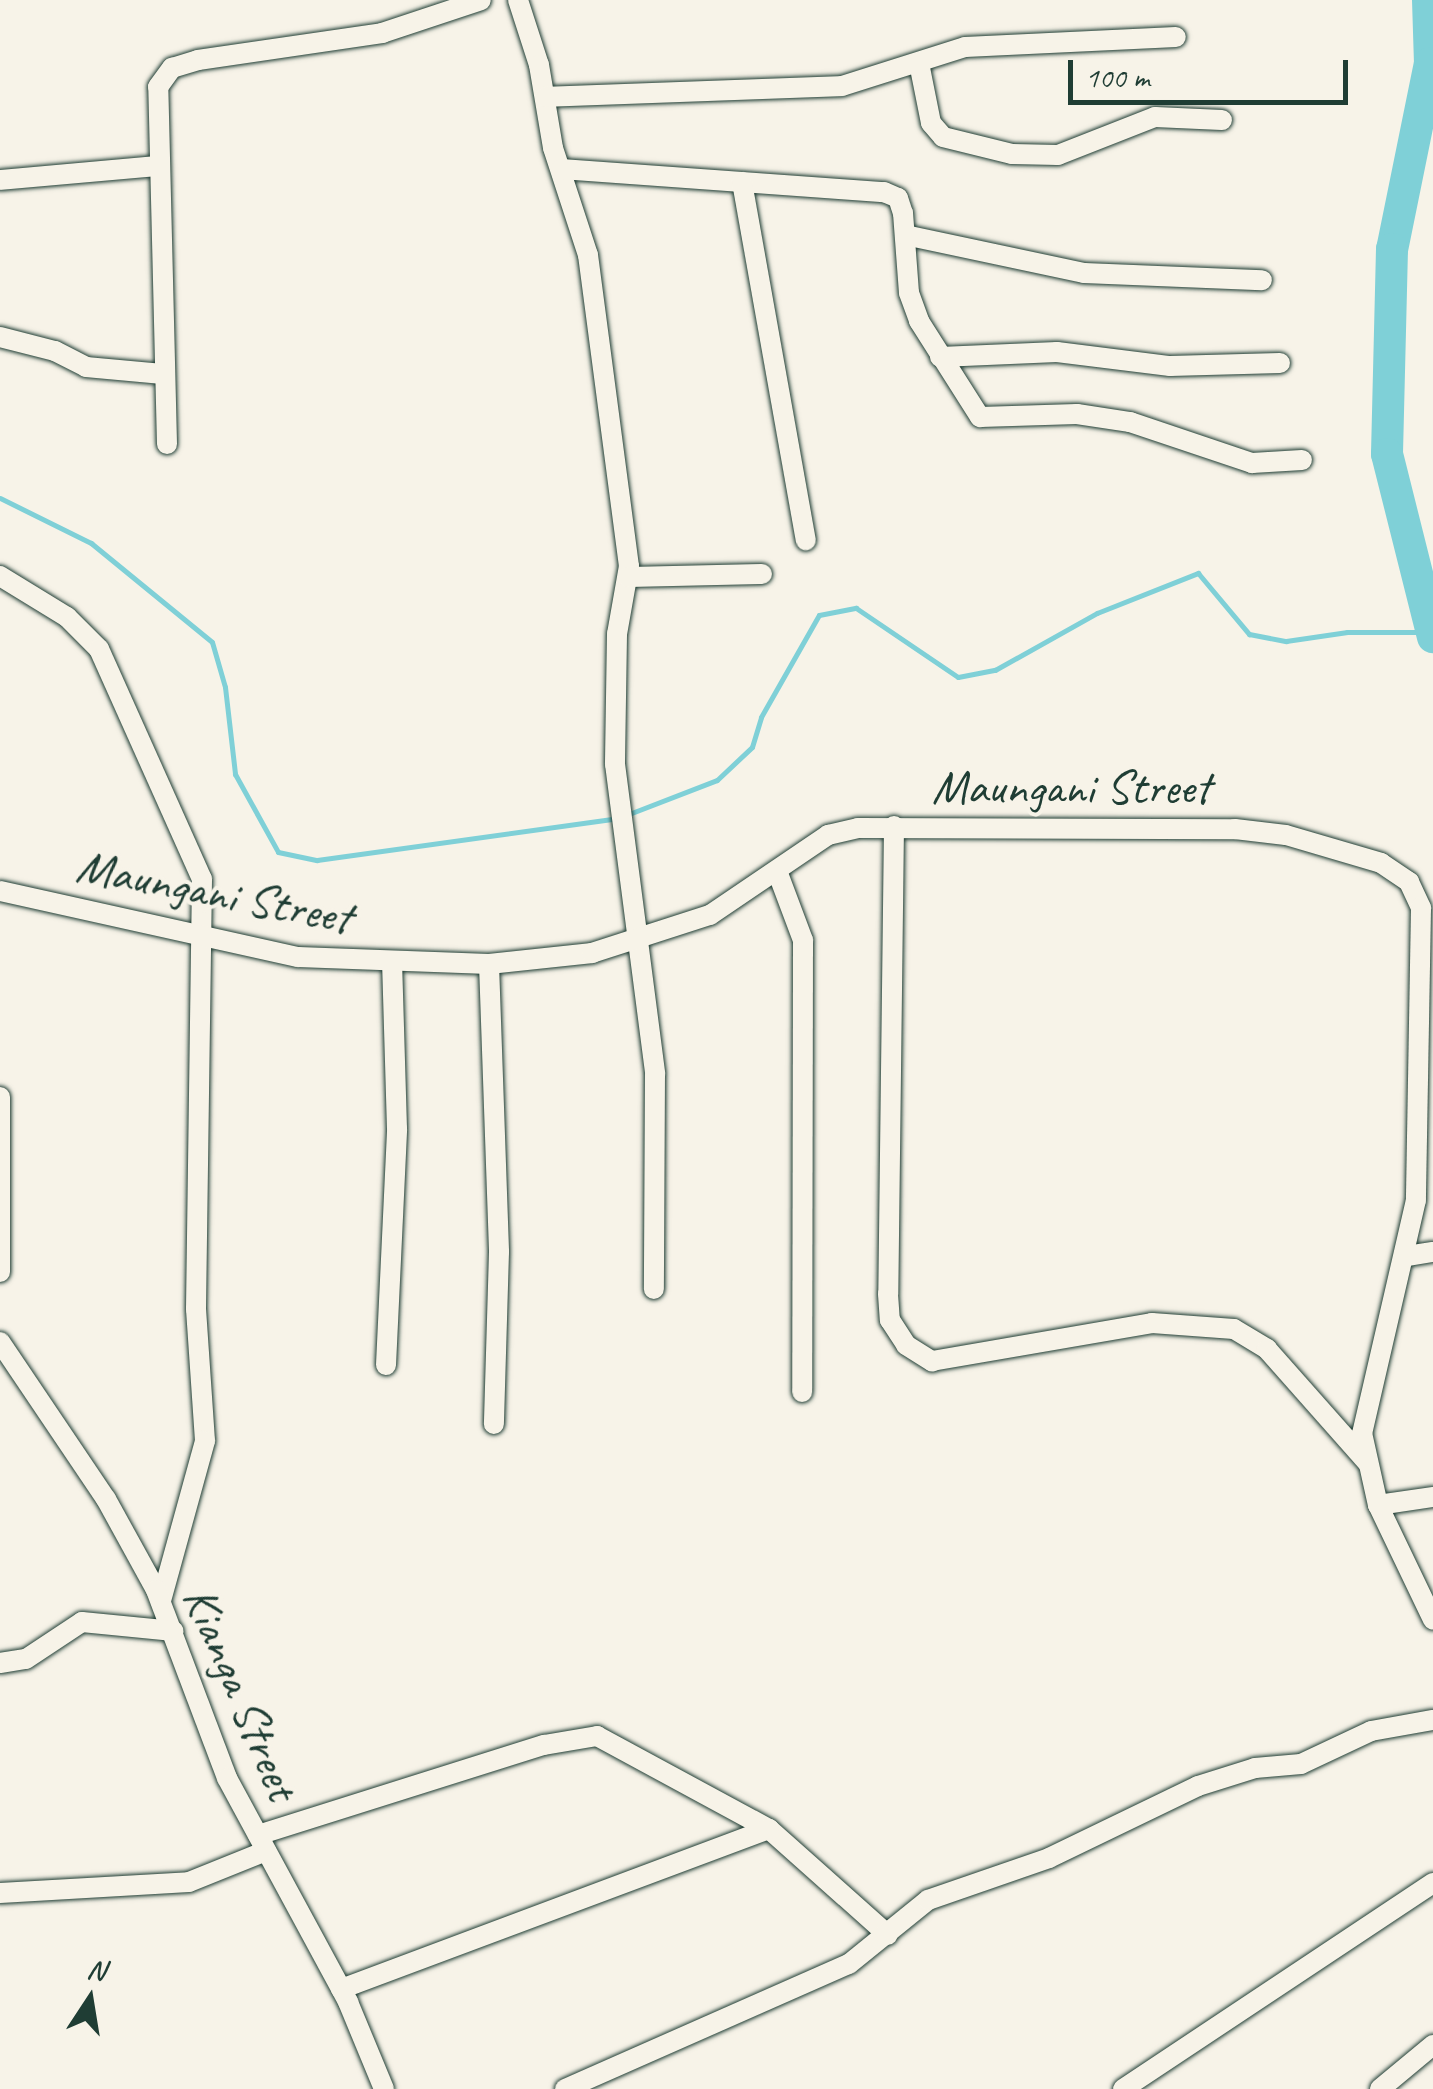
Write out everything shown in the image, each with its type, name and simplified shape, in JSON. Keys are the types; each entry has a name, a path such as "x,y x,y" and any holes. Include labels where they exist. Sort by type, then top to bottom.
{"street":[{"path":"167,444 158,87 172,68 382,33 481,0"},
{"path":"520,0 560,169 588,255 628,576 616,634 615,764 642,939 656,1074 654,1289"},
{"path":"546,97 842,86 964,48 1176,38"},
{"path":"919,62 931,123 943,136 1012,154 1058,155 1155,117 1222,120"},
{"path":"0,180 158,166"},
{"path":"560,169 884,192 898,198 905,235 908,293 940,357 980,416 1077,414 1130,422 1252,464 1302,460"},
{"path":"742,182 806,540"},
{"path":"905,235 1084,272 1262,280"},
{"path":"0,336 42,346 86,368 163,374"},
{"path":"940,357 1057,352 1170,366 1280,363"},
{"path":"628,576 762,574"},
{"path":"0,576 67,617 100,649 202,879 196,1310 204,1441 161,1602"},
{"path":"894,826 888,1294 890,1320 906,1345 932,1361 1152,1323 1234,1329 1267,1349 1367,1462"},
{"name":"Maungani Street","path":"0,891 201,940 298,957 489,964 592,954 642,939 710,915 828,835 894,826 1234,829 1365,858 1409,882 1421,908 1426,1013 1425,1156 1407,1256 1364,1408 1367,1462 1378,1505 1433,1620"},
{"path":"777,871 803,940 802,1392"},
{"path":"386,1364 397,1129 392,963"},
{"path":"489,964 498,1232 494,1424"},
{"path":"0,1097 0,1272"},
{"path":"1407,1256 1433,1252"},
{"name":"Kianga Street","path":"0,1342 106,1498 161,1602 228,1778 341,1989 380,2087"},
{"path":"1378,1505 1433,1497"},
{"path":"0,1663 26,1659 82,1622 174,1632"},
{"path":"565,2089 849,1964 928,1900 1049,1858 1198,1786 1255,1768 1301,1764 1371,1731 1433,1720"},
{"path":"0,1893 189,1882 262,1843 580,1736 622,1743 769,1829 888,1935"},
{"path":"341,1989 769,1829"},
{"path":"1123,2089 1433,1883"},
{"path":"1380,2089 1433,2045"}],"waterway":[{"path":"1428,0 1430,63 1392,249 1387,454 1433,637"},
{"path":"0,498 91,543 212,642 225,687 235,774 278,852 317,860 619,818"},
{"path":"629,814 717,780 752,747 761,717 819,615 856,608 958,677 995,670 1097,613 1198,573 1249,634 1286,641 1347,632 1432,632"}]}
